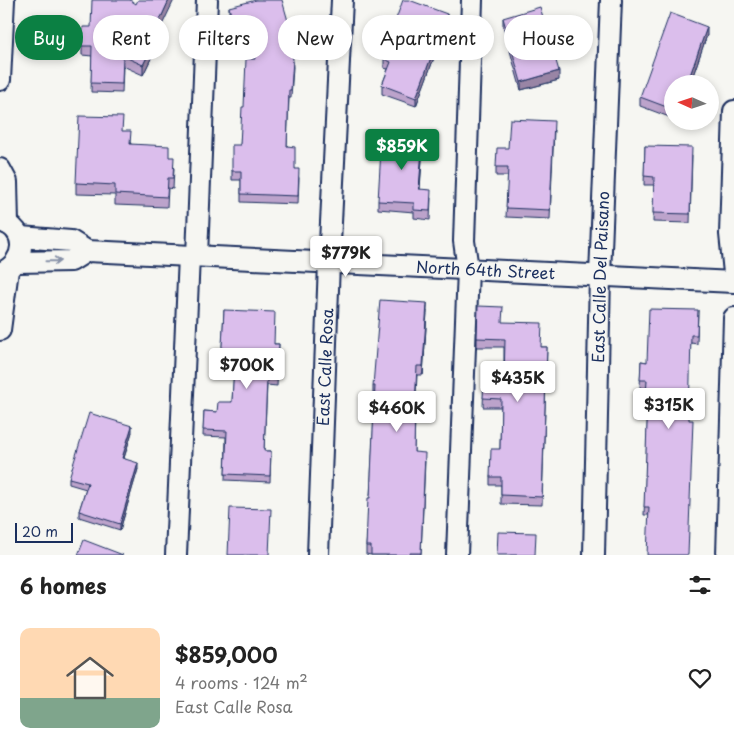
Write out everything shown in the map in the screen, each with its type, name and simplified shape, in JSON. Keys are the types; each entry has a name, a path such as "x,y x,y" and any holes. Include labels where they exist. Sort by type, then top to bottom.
{"street":[{"path":"0,80 4,0"},
{"path":"176,555 207,0"},
{"name":"East Calle Rosa","path":"318,555 329,263 342,0"},
{"path":"458,555 468,269 464,241 472,0"},
{"name":"East Calle Del Paisano","path":"594,555 600,275 611,0"},
{"path":"734,111 730,234 734,273"},
{"path":"0,169 7,182 9,227 21,250 8,268 0,330"},
{"name":"North 64th Street","path":"9,227 71,241 87,251 734,282"},
{"name":"North 64th Street","path":"8,268 71,260 87,251"},
{"path":"728,555 734,318"}],"building":[{"path":"92,0 130,0 136,4 138,0 169,0 162,15 93,15 93,60 123,60 122,84 91,83 92,46 83,46 83,27 91,27"},
{"path":"256,0 282,0 286,15 278,15 278,60 293,60 291,90 289,90 287,146 295,147 295,169 299,169 298,196 241,194 241,171 232,171 232,145 240,145 246,60 268,60 268,15 231,15 229,7"},
{"path":"403,0 409,0 447,14 447,15 397,15"},
{"path":"540,7 542,15 513,15"},
{"path":"670,13 707,27 690,75 664,75 664,106 640,97"},
{"path":"132,60 146,60 143,65"},
{"path":"386,60 430,60 416,98 382,85 391,62"},
{"path":"515,60 556,60 559,71 521,82"},
{"path":"79,116 123,117 122,131 131,131 130,144 169,146 169,157 174,157 173,178 168,178 167,197 115,194 115,185 76,183"},
{"path":"510,119 554,121 550,210 506,208 508,167 496,167 497,148 508,148"},
{"path":"382,133 423,136 419,189 431,190 430,211 414,210 414,203 378,201"},
{"path":"645,146 692,147 690,214 653,213 654,177 644,176"},
{"path":"380,300 427,303 423,366 417,366 415,406 414,452 425,453 421,553 410,553 410,555 371,555 371,546 366,546 375,386 373,386"},
{"path":"478,306 503,307 502,322 542,323 541,347 547,347 542,497 501,495 501,477 490,477 491,449 500,449 501,399 483,398 484,379 504,379 505,339 477,338"},
{"path":"649,309 698,310 697,335 691,335 689,420 693,420 688,555 647,555 649,507 644,507 648,397 646,397 647,380 640,380 641,361 647,362"},
{"path":"224,310 275,312 274,344 279,344 277,380 267,379 264,451 271,451 270,476 225,474 227,431 203,430 204,411 217,412 218,402 232,402 234,364 221,363"},
{"path":"89,413 132,426 122,458 138,463 120,524 79,511 88,483 69,478"},
{"path":"230,508 271,509 269,555 228,555"},
{"path":"498,532 536,533 535,555 497,555"},
{"path":"84,540 123,555 78,555"}]}
